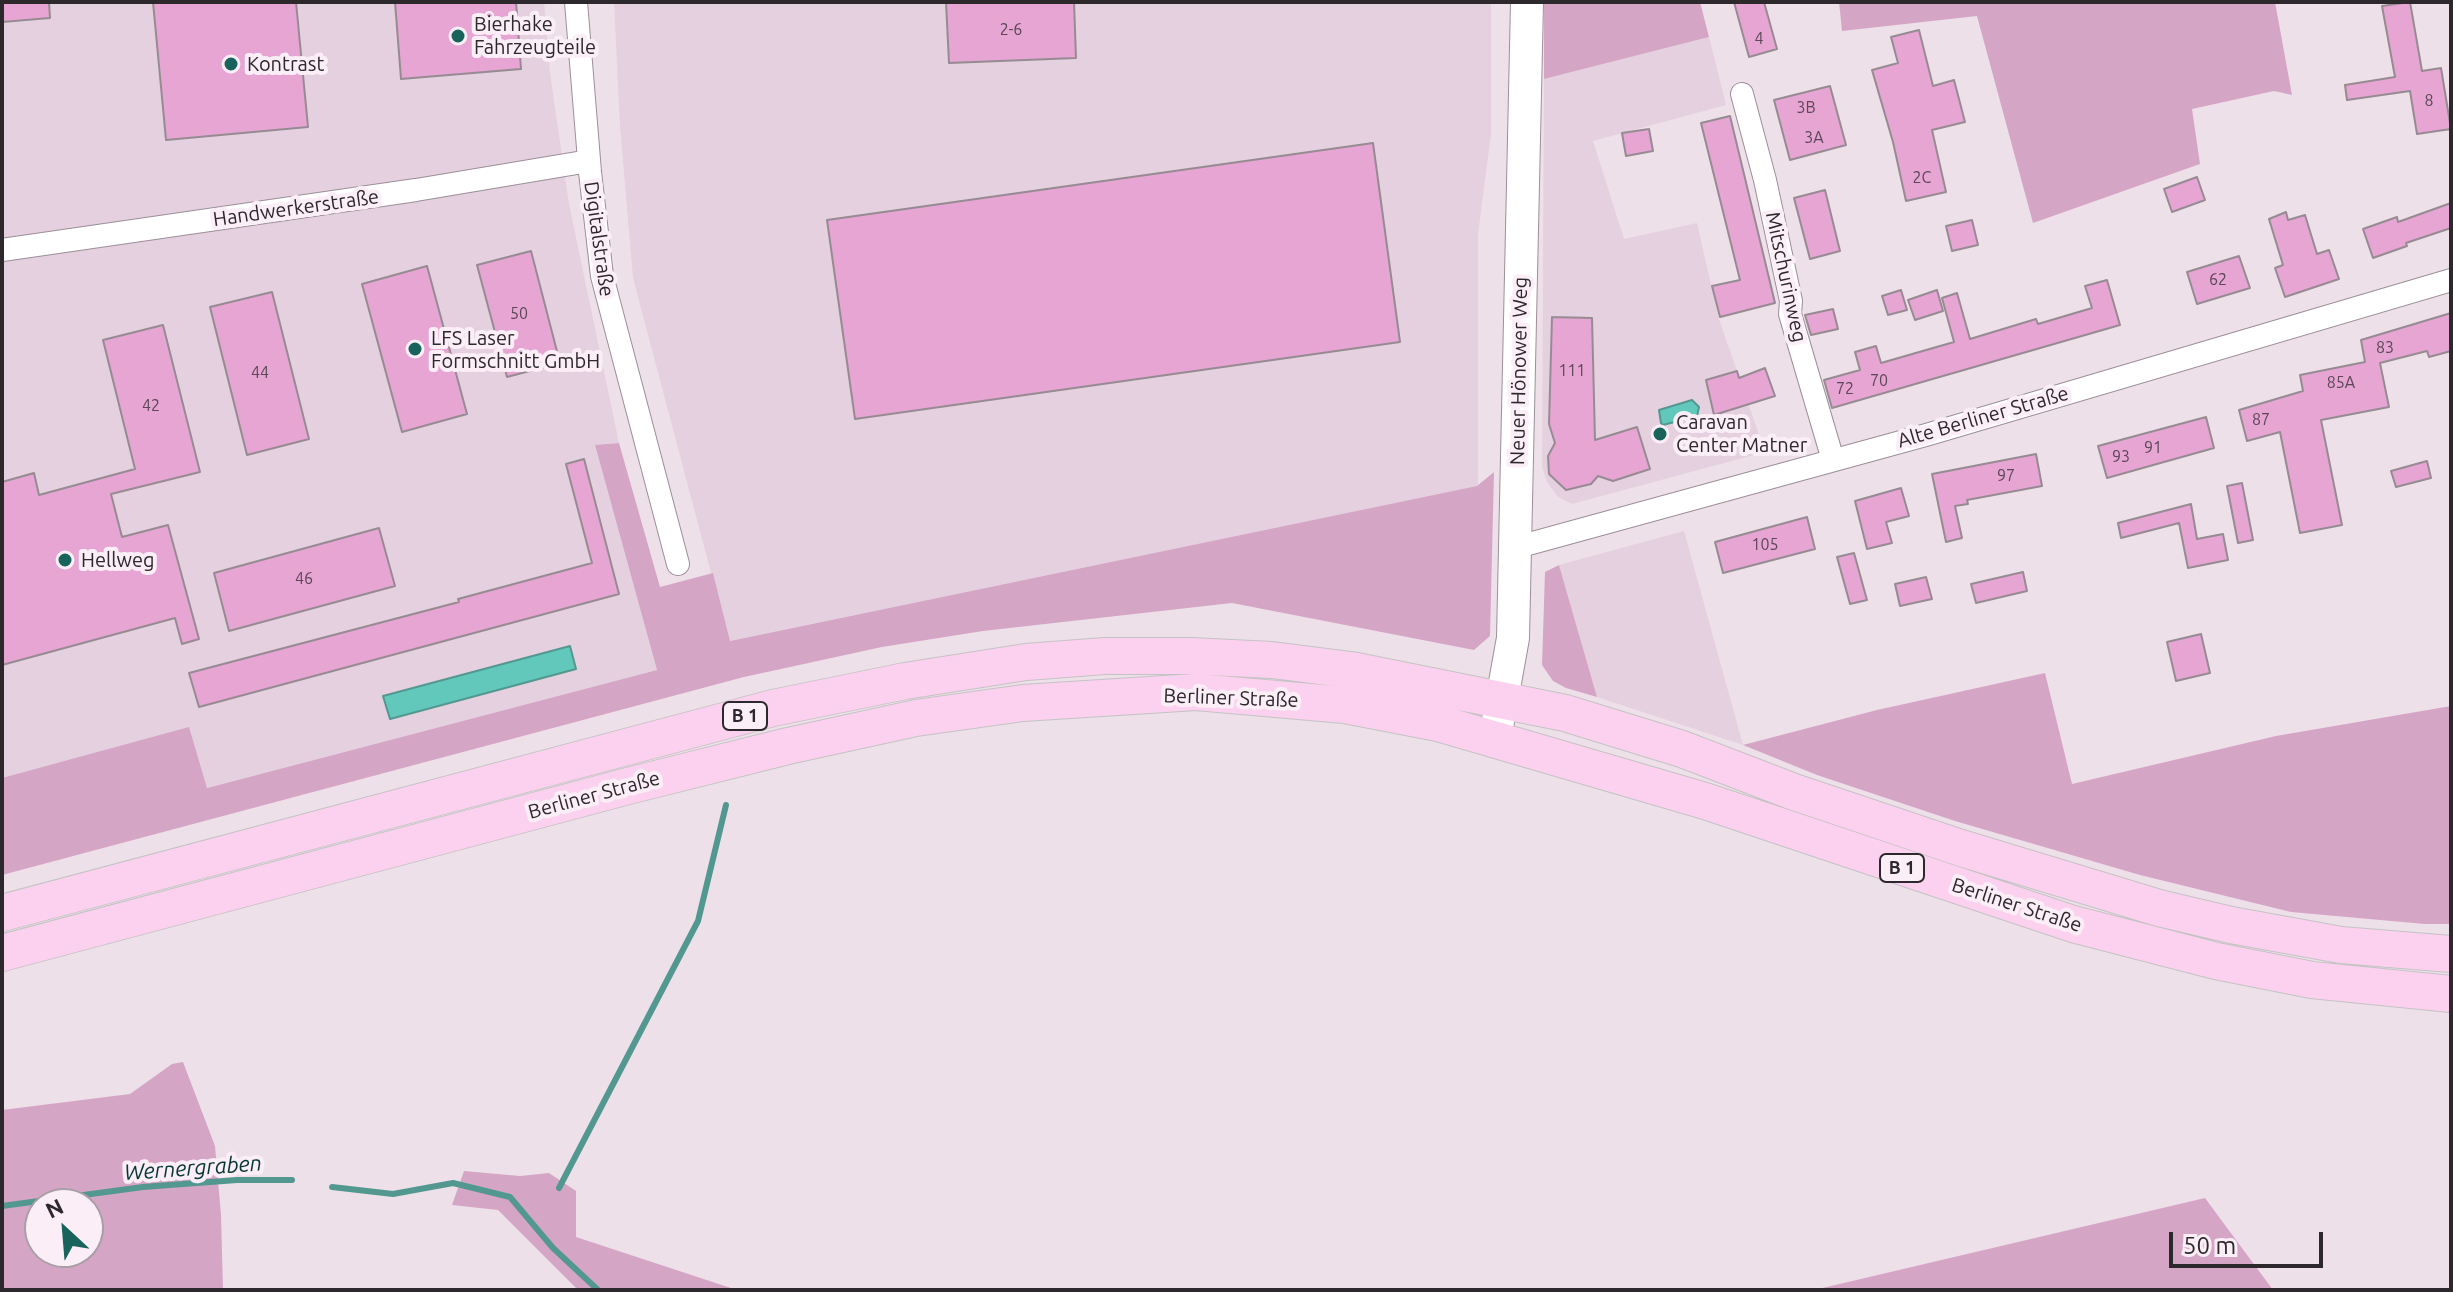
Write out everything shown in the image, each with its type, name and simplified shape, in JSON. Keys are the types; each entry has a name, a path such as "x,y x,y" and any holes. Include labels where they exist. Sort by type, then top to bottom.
{"main road":[{"name":"Neuer Hönower Weg","path":"1495,738 1513,638 1527,2"},
{"name":"Berliner Straße","path":"2,913 773,708 905,681 1026,662 1105,656 1191,656 1272,660 1351,670 1565,713 1682,749 1794,792 1947,843 2159,908 2341,945 2451,954"},
{"name":"Berliner Straße","path":"2,953 745,756 916,718 1038,701 1211,693 1345,705 1438,723 1705,801 2073,924 2216,961 2312,980 2451,994"}],"street":[{"name":"Digitalstraße","path":"576,2 602,276 678,564"},
{"name":"Mitschurinweg","path":"1742,94 1765,180 1791,301 1790,314 1833,460"},
{"name":"Handwerkerstraße","path":"2,250 430,188 589,161"},
{"name":"Alte Berliner Straße","path":"1514,548 1833,460 2451,280"}],"shaded area":[{"path":"2,2 544,2 550,73 569,204 619,443 595,445 657,670 206,788 189,728 2,778"},
{"path":"614,2 1491,2 1491,134 1478,234 1478,486 729,641 633,278 620,126"},
{"path":"1544,2 1700,2 1709,37 1544,79"},
{"path":"1839,2 2275,2 2292,95 2274,91 2192,109 2200,164 2033,223 1977,16 1842,31"},
{"path":"1709,37 1726,105 1593,141 1624,239 1697,223 1719,319 1765,452 1572,504 1558,497 1547,482 1542,467 1544,79"},
{"path":"1692,400 1699,407 1697,416 1661,423 1659,410"},
{"path":"619,443 660,587 713,573 730,641 1477,486 1494,472 1490,636 1474,650 1232,603 983,631 882,647 744,677 2,875 2,778 189,727 207,788 657,670 595,445"},
{"path":"1684,531 1743,745 1597,697 1559,565"},
{"path":"1559,565 1597,697 1553,681 1542,665 1545,572"},
{"path":"570,646 576,669 390,719 383,696"},
{"path":"2045,673 2072,784 2276,736 2451,706 2451,924 2291,912 2140,875 1955,821 1817,775 1743,745 1877,710"},
{"path":"183,1062 215,1146 223,1290 2,1290 2,1110 130,1094 172,1064"},
{"path":"464,1171 520,1176 549,1173 576,1191 576,1237 737,1290 578,1290 498,1210 452,1205"},
{"path":"2205,1198 2273,1290 1814,1290"}],"building":[{"path":"2,2 49,2 50,18 2,22"},
{"name":"Kontrast","path":"153,2 296,2 308,127 166,140"},
{"name":"Bierhake Fahrzeugteile","path":"395,2 516,2 521,69 401,79"},
{"path":"946,2 1074,2 1076,58 949,63"},
{"path":"1734,2 1764,2 1777,49 1749,57"},
{"path":"2410,2 2422,71 2441,68 2451,129 2417,134 2410,91 2347,100 2345,85 2395,77 2382,6"},
{"path":"1919,30 1933,86 1954,80 1965,122 1932,130 1946,192 1906,201 1872,70 1898,63 1891,37"},
{"path":"1830,86 1846,145 1790,160 1774,100"},
{"path":"1730,116 1775,303 1720,317 1712,286 1740,280 1701,123"},
{"path":"1649,129 1653,151 1626,156 1622,133"},
{"path":"1373,143 1400,342 855,419 827,220"},
{"path":"2197,177 2205,200 2172,212 2164,189"},
{"path":"1825,190 1840,251 1810,259 1794,198"},
{"path":"2451,203 2451,228 2373,258 2363,229 2397,217 2398,222"},
{"path":"2286,212 2288,220 2305,215 2317,254 2329,250 2339,279 2285,297 2275,268 2283,265 2269,219"},
{"path":"1972,220 1978,245 1952,251 1946,226"},
{"path":"531,251 560,363 507,377 477,265"},
{"path":"2239,256 2250,288 2197,304 2187,272"},
{"name":"LFS Laser Formschnitt GmbH","path":"427,266 467,414 402,432 362,284"},
{"path":"2107,280 2120,325 1832,408 1824,380 1860,370 1855,352 1876,346 1881,363 1954,342 1942,298 1957,293 1970,339 2036,319 2038,324 2092,308 2085,286"},
{"path":"1901,290 1907,310 1888,315 1882,296"},
{"path":"1937,290 1943,311 1915,320 1908,300"},
{"path":"272,292 309,439 247,455 210,307"},
{"path":"1833,309 1838,329 1811,335 1805,315"},
{"path":"2451,313 2451,351 2429,357 2427,351 2380,363 2389,407 2321,420 2342,525 2300,533 2280,432 2247,441 2239,410 2303,391 2300,375 2365,362 2361,340"},
{"path":"1552,317 1592,318 1595,440 1637,427 1650,469 1613,481 1598,476 1591,484 1566,490 1549,474 1548,456 1555,443 1549,424"},
{"path":"163,325 200,472 111,494 122,537 168,525 199,639 182,644 175,618 2,665 2,482 34,473 39,495 135,469 103,340"},
{"path":"1765,368 1775,396 1714,415 1706,380 1737,371 1739,378"},
{"path":"2206,417 2214,448 2107,478 2098,446"},
{"path":"2036,454 2042,486 1967,500 1968,504 1955,506 1962,538 1946,542 1932,474"},
{"path":"584,459 619,594 199,707 189,673 459,602 458,599 592,563 566,464"},
{"path":"2427,461 2431,478 2396,487 2391,471"},
{"path":"2242,483 2253,540 2238,543 2227,486"},
{"path":"1901,488 1909,516 1886,522 1892,543 1867,549 1855,501"},
{"path":"2191,504 2197,539 2223,534 2228,560 2188,568 2179,523 2121,538 2118,523"},
{"path":"1807,517 1815,549 1723,573 1715,542"},
{"path":"379,528 395,586 229,631 214,573"},
{"path":"1854,553 1867,600 1850,604 1837,557"},
{"path":"2023,572 2027,591 1976,603 1971,584"},
{"path":"1926,577 1932,599 1900,606 1895,584"},
{"path":"2201,634 2210,673 2176,681 2167,642"}],"waterway":[{"path":"559,1188 698,921 726,805"},
{"name":"Wernergraben","path":"2,1206 143,1187 237,1180 292,1180"},
{"name":"Wernergraben","path":"332,1187 393,1194 453,1183 510,1197 553,1248 598,1290"}],"place":[{"name":"Bierhake Fahrzeugteile","path":"458,36"},
{"name":"Kontrast","path":"231,64"},
{"name":"LFS Laser Formschnitt GmbH","path":"415,349"},
{"name":"Caravan Center Matner","path":"1660,434"},
{"name":"Hellweg","path":"65,560"}]}
